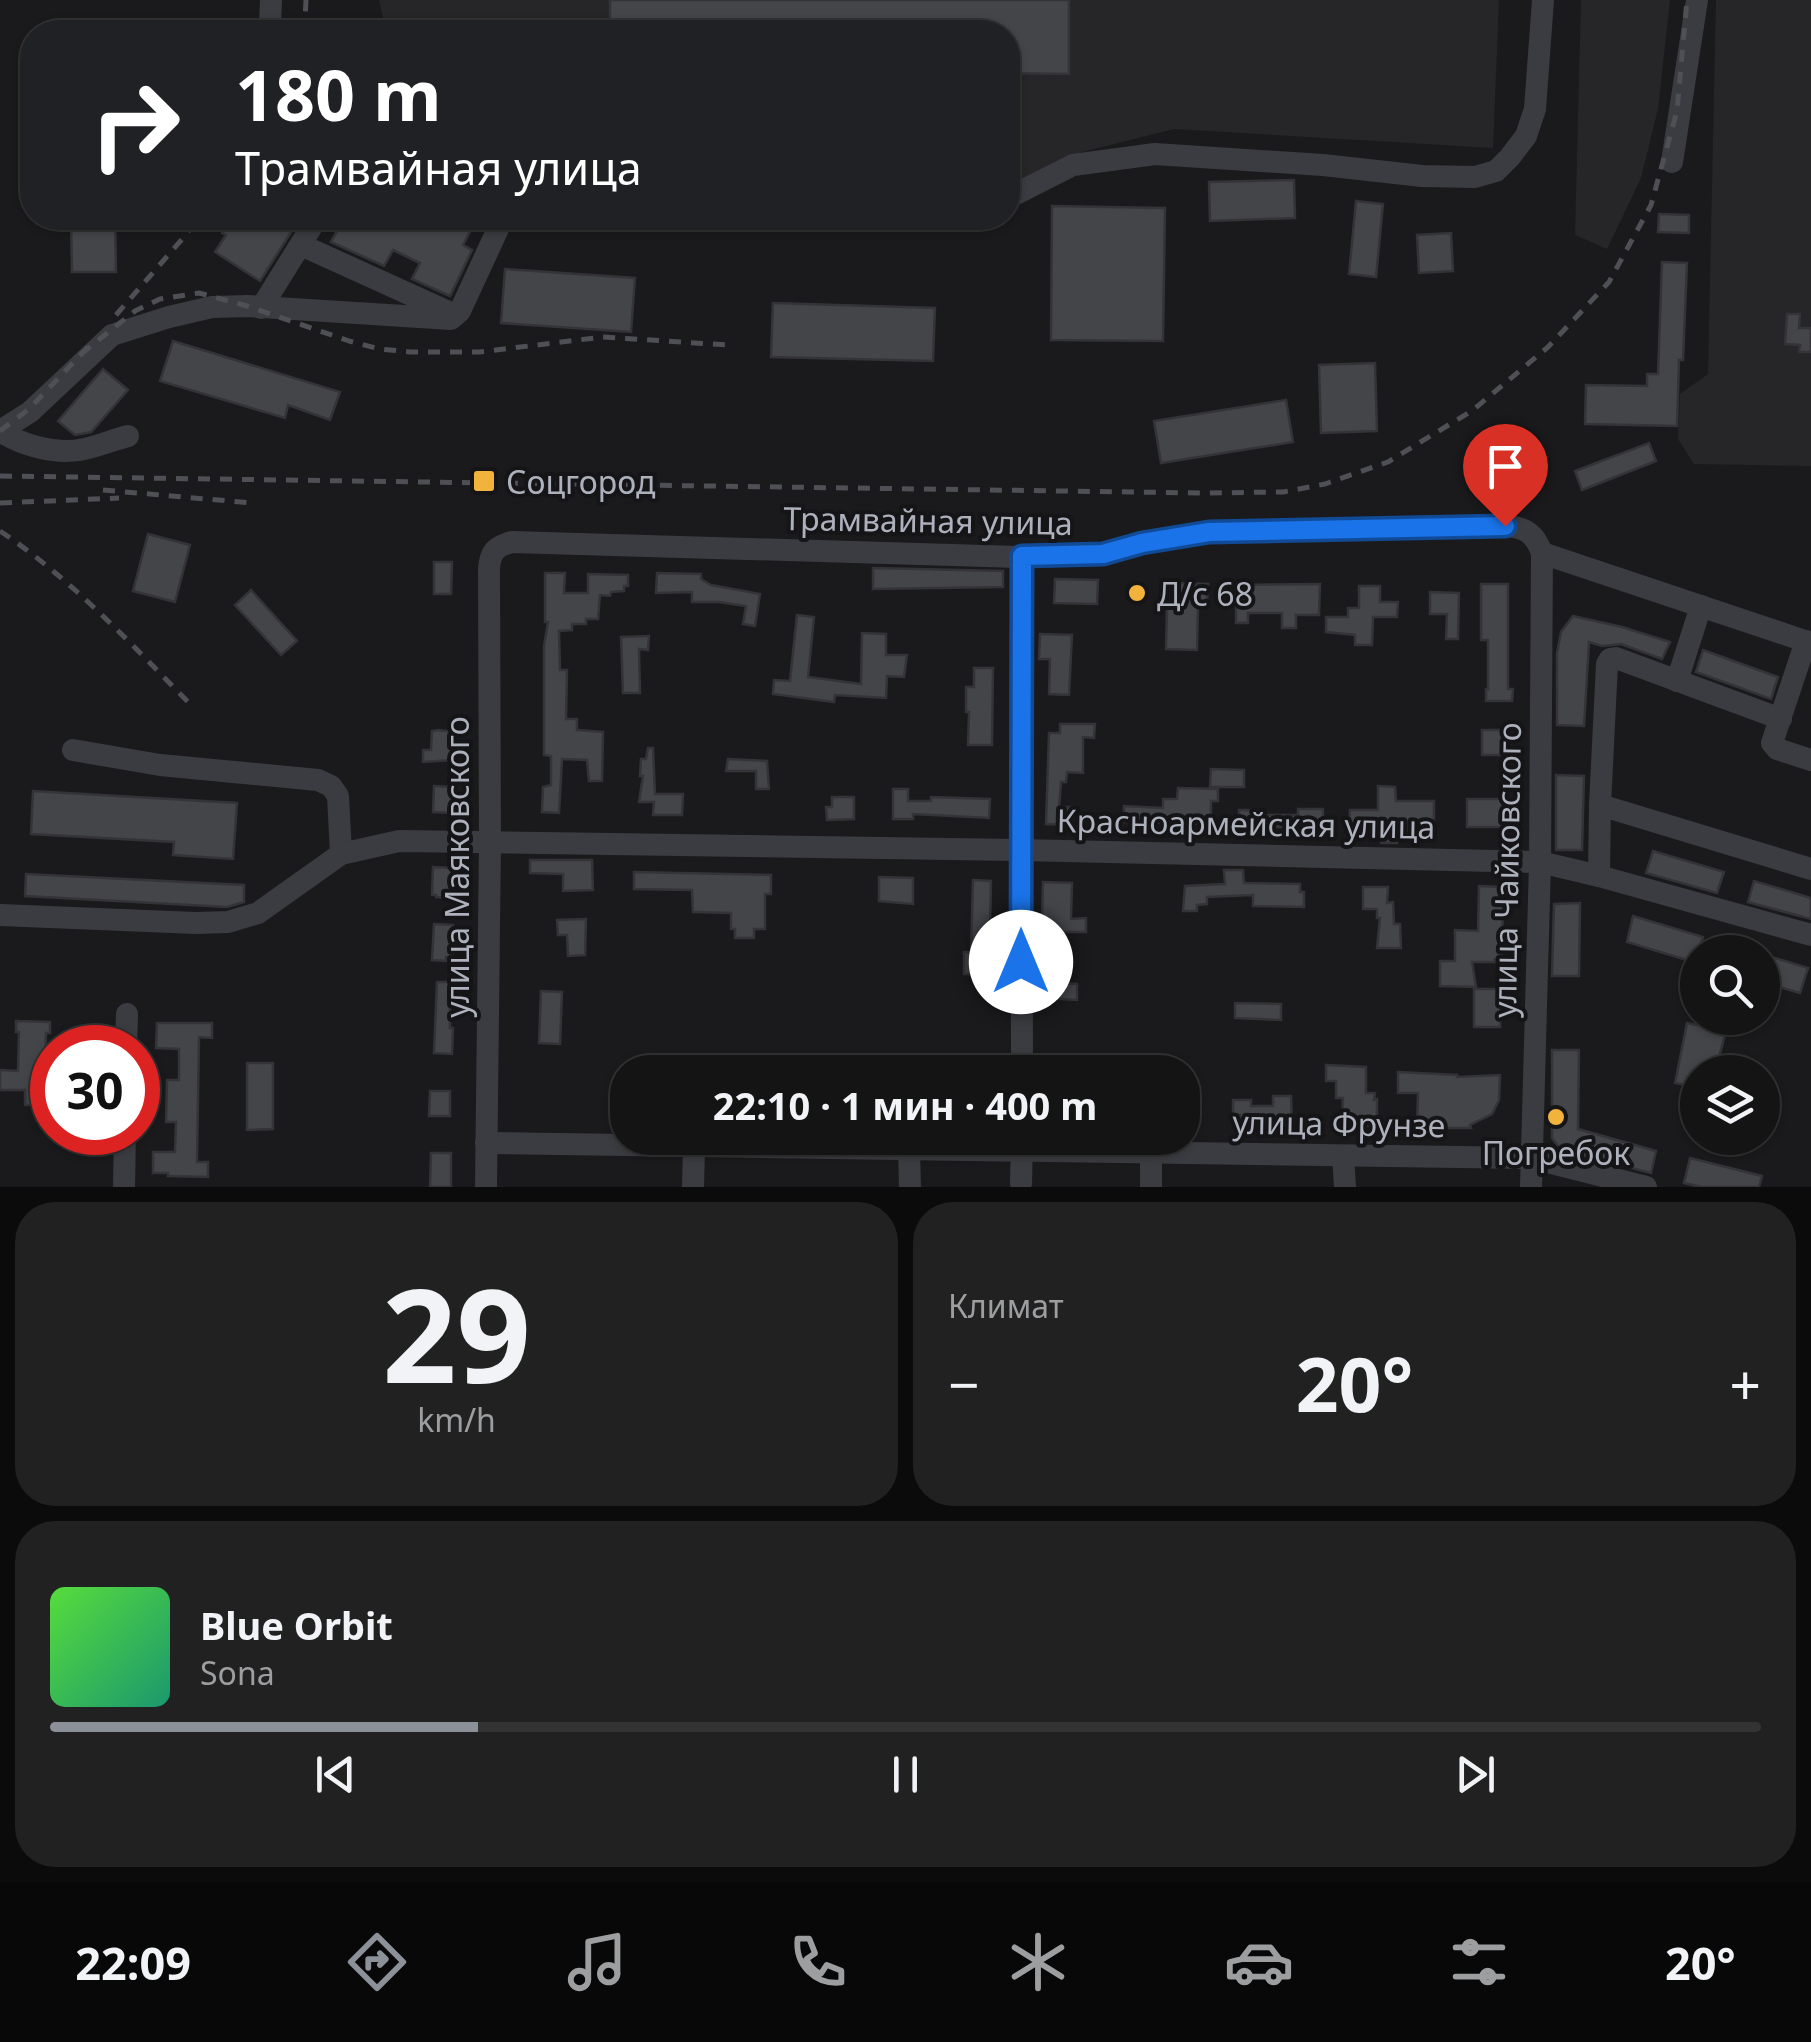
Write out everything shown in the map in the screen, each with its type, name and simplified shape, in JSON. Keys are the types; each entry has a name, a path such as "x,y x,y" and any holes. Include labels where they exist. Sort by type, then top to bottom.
{"street":[{"path":"1020,192 1072,165 1155,154 1422,176 1475,177 1496,170 1526,136 1536,109 1544,0"},
{"path":"1672,162 1698,0"},
{"path":"261,308 310,230"},
{"path":"128,436 77,451 32,447 0,431 30,412 112,335 169,317 212,307 445,320 456,316 497,230"},
{"path":"301,245 456,316"},
{"name":"Трамвайная улица","path":"494,549 512,542 1022,556 1103,554 1209,532 1516,526 1536,537 1542,553 1809,642"},
{"name":"улица Маяковского","path":"486,1187 489,569 494,549"},
{"name":"улица Чайковского","path":"1531,1187 1540,862 1542,553"},
{"path":"1022,556 1022,1055"},
{"path":"1677,681 1700,606"},
{"path":"1809,642 1773,746 1811,760"},
{"path":"1600,876 1608,661 1616,658 1781,719"},
{"path":"0,915 228,922 258,913 341,854 338,796 331,786 318,780 160,764 73,750"},
{"path":"1600,805 1811,869"},
{"name":"Красноармейская улица","path":"341,854 399,841 1540,862 1811,935"},
{"path":"127,1014 127,1025"},
{"name":"улица Фрунзе","path":"486,1143 610,1146"},
{"name":"улица Фрунзе","path":"1200,1153 1532,1158 1646,1187"},
{"path":"124,1187 125,1155"},
{"path":"693,1187 694,1155"},
{"path":"909,1155 910,1187"},
{"path":"1021,1183 1022,1155"},
{"path":"1151,1155 1151,1187"},
{"path":"1344,1156 1345,1187"}],"shaded area":[{"path":"379,0 1499,0 1493,148 1174,129 1082,152 1020,186 1020,20 378,20 383,17"},
{"path":"1581,0 1670,0 1658,109 1641,178 1607,249 1575,235"},
{"path":"1716,0 1811,0 1811,466 1694,464 1678,439 1680,394 1708,374"}],"building":[{"path":"610,0 1069,0 1069,74 1020,73 1020,20 610,20"},
{"path":"1294,180 1295,218 1210,221 1209,182"},
{"path":"1356,201 1383,204 1376,277 1349,274"},
{"path":"1052,206 1165,208 1163,341 1051,340"},
{"path":"1659,214 1689,215 1689,233 1658,232"},
{"path":"71,230 115,230 116,272 72,272"},
{"path":"292,230 260,281 215,252 226,235 222,233"},
{"path":"338,230 471,230 463,245 472,250 450,296 412,279 420,263 393,250 384,266 331,242"},
{"path":"1451,233 1453,271 1419,273 1417,235"},
{"path":"1662,262 1687,263 1677,426 1585,424 1586,385 1647,386 1647,374 1658,374"},
{"path":"505,269 635,278 631,332 501,323"},
{"path":"773,303 935,308 933,361 771,357"},
{"path":"1787,314 1800,314 1799,328 1811,328 1811,352 1799,352 1800,345 1785,344"},
{"path":"173,341 340,392 330,420 288,405 285,418 160,381"},
{"path":"1375,363 1377,431 1321,433 1319,365"},
{"path":"103,369 128,390 91,432 75,435 58,421"},
{"path":"1286,400 1293,442 1161,463 1154,421"},
{"path":"1649,443 1656,461 1582,490 1575,471"},
{"path":"148,534 190,545 175,602 133,591"},
{"path":"434,562 452,562 451,594 434,594"},
{"path":"873,568 1003,571 1003,587 873,589"},
{"path":"545,573 565,573 564,593 588,593 588,574 628,575 624,591 600,595 598,619 586,619 586,624 572,624 572,630 559,631 560,670 567,670 566,719 577,719 577,730 603,732 602,781 589,781 587,760 562,759 559,813 542,812 543,787 551,785 551,756 544,755 544,646 548,622"},
{"path":"657,573 701,574 701,579 711,585 760,594 755,626 743,624 746,606 692,602 692,592 656,593"},
{"path":"1055,579 1098,580 1097,604 1054,603"},
{"path":"1176,583 1208,584 1207,605 1198,605 1197,650 1166,649 1167,606 1175,607"},
{"path":"1320,584 1319,615 1296,615 1296,628 1282,628 1282,613 1248,613 1248,623 1236,623 1236,585"},
{"path":"1481,584 1508,584 1508,689 1513,689 1512,701 1486,701 1488,640 1481,640"},
{"path":"1359,586 1380,586 1380,602 1398,602 1397,617 1373,617 1372,645 1355,645 1355,635 1326,632 1326,617 1348,617 1348,608 1359,608"},
{"path":"251,590 297,641 281,655 235,605"},
{"path":"1430,592 1459,593 1458,639 1446,639 1447,614 1430,614"},
{"path":"797,615 814,617 808,677 861,684 862,633 886,634 886,655 907,655 904,677 887,676 886,698 835,695 834,702 773,694 774,680 790,681"},
{"path":"1573,616 1670,642 1662,659 1621,644 1602,646 1589,642 1584,726 1557,725 1557,653 1561,632"},
{"path":"1040,634 1072,635 1069,695 1049,694 1050,659 1039,659"},
{"path":"649,636 648,650 639,649 640,693 623,693 621,637"},
{"path":"1703,650 1778,677 1771,699 1696,672"},
{"path":"974,668 993,668 992,745 968,745 966,687 974,687"},
{"path":"1060,724 1095,724 1094,738 1083,737 1083,773 1067,772 1066,782 1061,782 1059,807 1072,807 1072,825 1046,824 1049,733 1060,733"},
{"path":"1482,730 1506,730 1506,755 1482,755"},
{"path":"432,731 455,732 452,760 423,762 423,750 431,750"},
{"path":"648,748 653,748 655,794 683,794 682,815 653,815 654,802 639,802 641,759 646,759"},
{"path":"728,759 767,761 769,789 756,789 756,771 726,771"},
{"path":"1211,769 1244,770 1244,787 1210,787"},
{"path":"1556,775 1584,776 1582,850 1556,850"},
{"path":"434,786 453,787 452,813 433,812"},
{"path":"1378,786 1395,787 1396,801 1434,801 1434,832 1397,832 1397,843 1381,843 1381,827 1349,827 1350,810 1378,810"},
{"path":"1178,788 1218,789 1218,801 1211,801 1211,824 1124,822 1124,806 1163,808 1163,799 1177,799"},
{"path":"893,789 908,789 908,801 931,801 931,797 990,799 989,818 913,814 913,819 893,819"},
{"path":"33,791 237,803 233,859 173,855 174,842 31,834"},
{"path":"832,797 854,797 854,819 827,820 826,807 832,807"},
{"path":"1467,799 1504,799 1504,827 1467,827"},
{"path":"1298,809 1323,809 1323,828 1239,826 1239,810 1298,815"},
{"path":"1653,851 1724,872 1717,893 1646,873"},
{"path":"530,860 592,860 593,890 563,891 563,874 530,873"},
{"path":"433,867 453,868 453,895 432,895"},
{"path":"1224,870 1243,870 1244,883 1300,884 1304,907 1253,906 1253,895 1207,897 1207,904 1197,905 1197,911 1183,911 1185,886 1225,884"},
{"path":"634,872 771,875 771,894 765,894 765,929 754,929 754,938 735,938 731,913 693,912 692,890 634,889"},
{"path":"26,874 244,885 244,902 227,907 25,896"},
{"path":"879,877 913,878 913,904 879,901"},
{"path":"973,880 991,881 989,975 964,974 964,952 971,952"},
{"path":"1754,881 1811,898 1811,919 1748,902"},
{"path":"1043,882 1072,883 1071,919 1086,918 1086,932 1062,932 1061,983 1077,984 1077,1000 1042,998 1043,932 1037,932 1037,920 1042,920"},
{"path":"1479,886 1503,887 1502,959 1472,962 1476,987 1440,986 1440,961 1455,961 1455,930 1478,931"},
{"path":"1363,887 1388,887 1387,903 1393,902 1394,924 1400,924 1401,948 1377,948 1380,918 1377,909 1363,909"},
{"path":"1580,903 1579,976 1552,976 1554,904"},
{"path":"1633,916 1696,935 1680,935 1680,958 1627,942"},
{"path":"586,919 585,955 568,956 567,935 558,935 557,920"},
{"path":"434,924 453,925 452,957 446,957 446,961 432,960"},
{"path":"1780,959 1808,968 1800,993 1780,987"},
{"path":"437,982 450,982 452,1054 434,1053"},
{"path":"1474,989 1501,989 1500,1027 1474,1027"},
{"path":"541,991 562,992 560,1044 539,1043"},
{"path":"1235,1003 1281,1004 1281,1020 1235,1018"},
{"path":"16,1021 50,1022 30,1025 30,1105 25,1105 25,1090 0,1090 0,1070 18,1071"},
{"path":"212,1023 212,1038 199,1037 197,1162 208,1162 208,1177 153,1173 153,1155 175,1152 176,1122 166,1122 167,1080 179,1080 179,1049 160,1048 160,1025 157,1025"},
{"path":"1685,1035 1725,1035 1720,1055 1681,1055"},
{"path":"1552,1050 1579,1050 1578,1129 1656,1151 1651,1173 1561,1150 1552,1138"},
{"path":"1680,1058 1680,1084 1675,1083"},
{"path":"247,1063 273,1063 273,1129 247,1130"},
{"path":"1326,1065 1366,1067 1366,1093 1375,1093 1374,1100 1377,1099 1377,1126 1342,1126 1343,1098 1336,1098 1336,1081 1326,1081"},
{"path":"1398,1072 1457,1077 1500,1075 1499,1100 1492,1114 1470,1125 1471,1128 1417,1128 1418,1093 1398,1093"},
{"path":"430,1091 450,1091 450,1116 429,1116"},
{"path":"1273,1096 1291,1096 1292,1124 1240,1123 1240,1115 1233,1115 1233,1100 1251,1100 1251,1106 1273,1106"},
{"path":"431,1153 451,1153 451,1187 430,1187"},
{"path":"1690,1158 1762,1176 1759,1187 1701,1187 1684,1183"}],"railway":[{"path":"305,20 306,0"},
{"path":"0,476 1204,493 1283,492 1325,484 1388,462 1473,410 1548,347 1609,282 1651,205 1677,111 1687,0"},
{"path":"116,315 189,230"},
{"path":"81,354 135,311 160,299 199,293 349,341 410,352 479,352 603,337 727,345"},
{"path":"0,431 29,409 90,345"},
{"path":"103,490 252,503"},
{"path":"0,503 119,498"},
{"path":"0,531 77,592 193,707"}],"place":[{"name":"Соцгород","path":"484,481"},
{"name":"Д/с 68","path":"1137,593"},
{"name":"Погребок","path":"1556,1117"}],"route":[{"path":"1021,962 1022,556 1090,556 1209,532 1505,526"}]}
